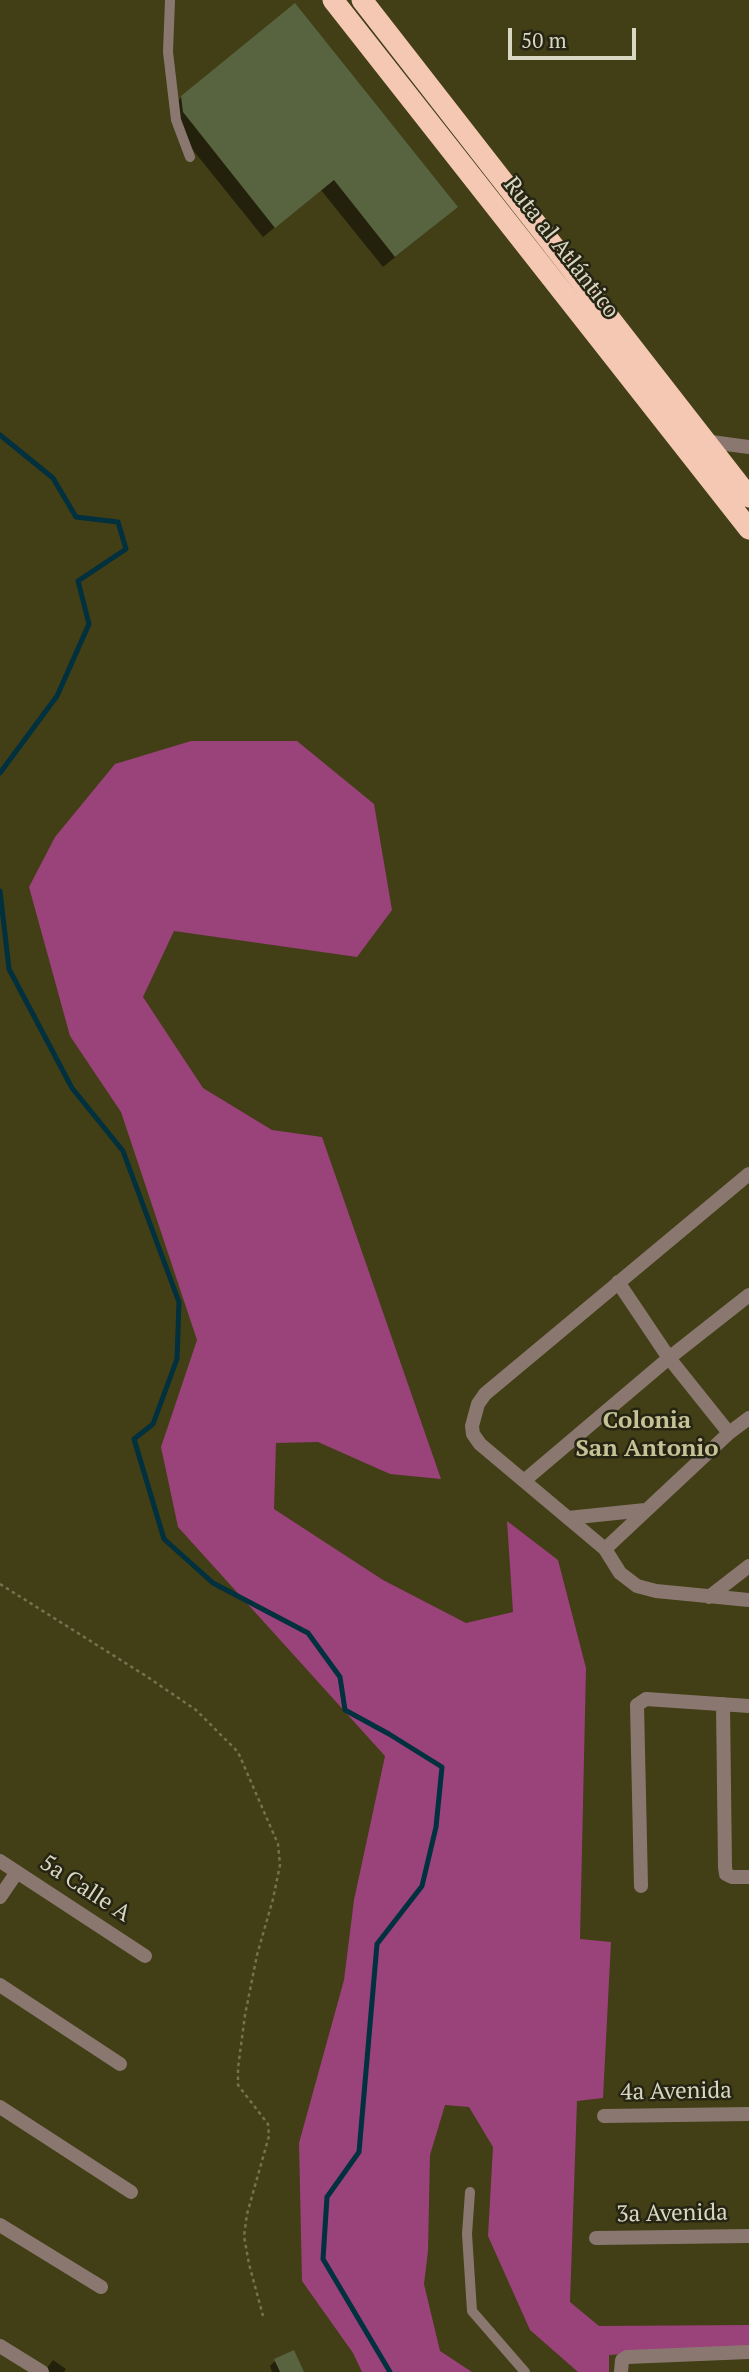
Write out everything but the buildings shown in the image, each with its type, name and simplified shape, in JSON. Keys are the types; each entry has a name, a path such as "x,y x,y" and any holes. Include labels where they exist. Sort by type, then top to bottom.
{"highway":[{"name":"Ruta al Atlántico","path":"333,0 749,529"},
{"name":"Ruta al Atlántico","path":"362,0 749,498"}],"street":[{"path":"704,441 749,447"},
{"path":"746,1182 618,1282 485,1394 478,1404 472,1426 473,1434 480,1444 605,1549 620,1573 637,1586 656,1591 749,1600"},
{"path":"618,1282 668,1358 729,1433"},
{"path":"525,1480 668,1358 749,1295"},
{"path":"605,1549 729,1433 749,1418"},
{"path":"568,1518 645,1510"},
{"path":"709,1597 749,1566"},
{"path":"641,1886 637,1705 646,1699 749,1706"},
{"path":"723,1704 724,1867 726,1874 732,1877 749,1877"},
{"name":"5a Calle A","path":"0,1861 145,1956"},
{"path":"0,1897 17,1872"},
{"path":"0,1985 120,2064"},
{"path":"0,2107 131,2192"},
{"name":"4a Avenida","path":"604,2116 749,2114"},
{"path":"0,2225 101,2287"},
{"name":"3a Avenida","path":"596,2238 749,2236"},
{"path":"0,2346 42,2372"},
{"path":"622,2365 749,2353"}],"lane":[{"path":"170,0 169,52 176,120 190,157"},
{"path":"470,2192 467,2234 471,2311 524,2372"}],"path":[{"path":"0,1584 196,1710 238,1752 278,1844 279,1865 273,1899 257,1955 238,2068 238,2085 268,2124 268,2136 247,2214 244,2236 263,2316"}],"shaded area":[{"path":"191,741 297,741 374,804 392,910 357,957 174,931 143,997 203,1088 272,1130 322,1137 441,1479 390,1474 318,1442 276,1443 274,1509 383,1580 466,1623 513,1612 507,1521 558,1560 586,1668 580,1939 611,1942 603,2098 577,2101 570,2302 599,2326 749,2325 749,2346 609,2355 609,2372 578,2372 530,2330 488,2236 493,2147 469,2107 445,2105 430,2155 428,2251 424,2284 440,2351 472,2372 362,2372 353,2353 302,2281 299,2143 344,1980 354,1900 385,1756 178,1527 161,1447 197,1340 121,1112 70,1036 29,887 55,837 115,764"}],"waterway":[{"path":"0,435 53,478 76,517 118,522 126,549 78,581 89,624 57,696 0,773"},
{"path":"0,891 9,969 72,1088 123,1151 179,1302 177,1359 153,1424 134,1439 164,1539 213,1583 308,1633 340,1677 345,1710 442,1767 436,1827 422,1886 377,1944 359,2152 327,2197 323,2259 390,2372"}],"district":[{"name":"Colonia San Antonio","path":"647,1435"}]}
